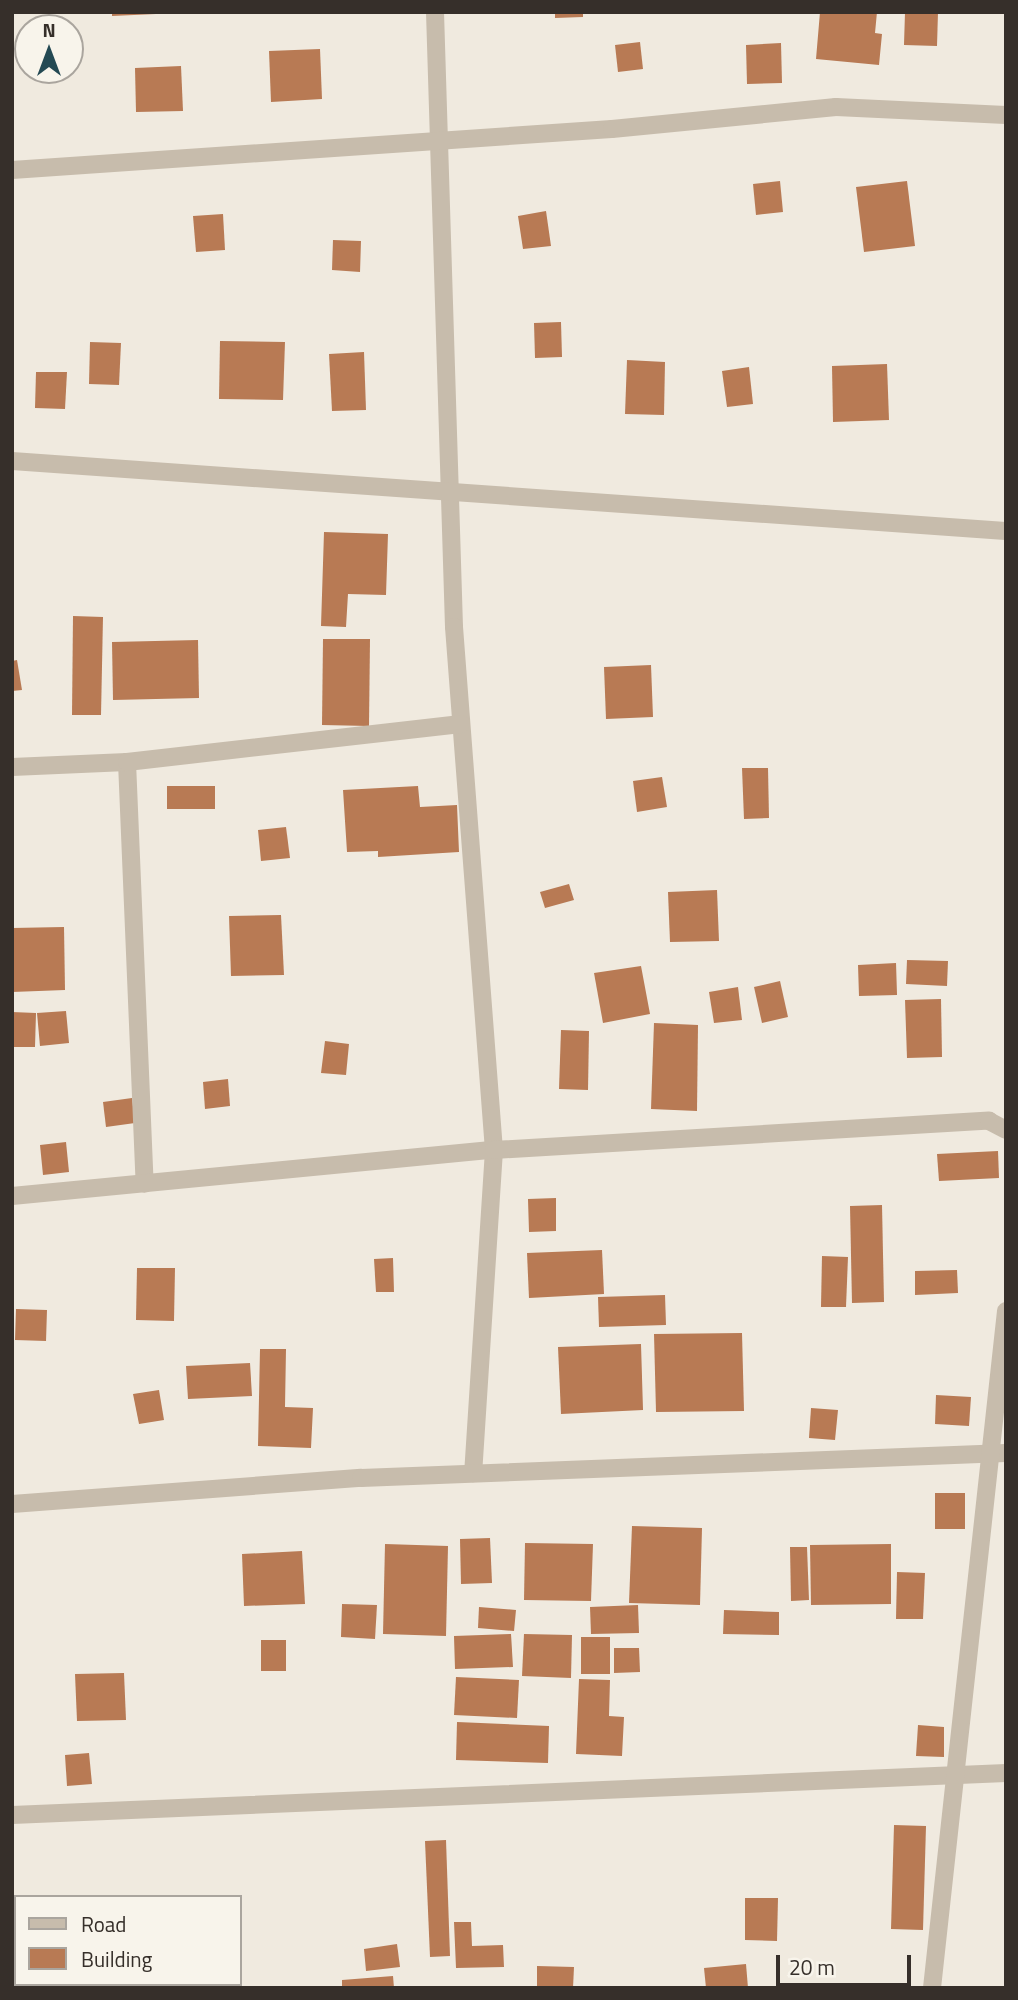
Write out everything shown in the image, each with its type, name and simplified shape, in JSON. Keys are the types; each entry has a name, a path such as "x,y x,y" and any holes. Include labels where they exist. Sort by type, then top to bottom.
{"street":[{"path":"435,12 461,724 494,1150 473,1473"},
{"path":"12,170 836,107 1006,116"},
{"path":"12,461 451,489 1006,531"},
{"path":"12,767 127,761 461,724"},
{"path":"127,761 145,1184"},
{"path":"12,1196 494,1150 989,1121 1006,1130"},
{"path":"932,1988 952,1774 998,1453 1006,1311"},
{"path":"12,1504 473,1473 998,1453"},
{"path":"12,1815 1006,1773"}],"building":[{"path":"112,12 156,12 156,14 112,16"},
{"path":"555,12 583,12 583,17 555,18"},
{"path":"820,12 877,12 875,33 882,34 879,65 816,59"},
{"path":"905,12 938,12 937,46 904,45"},
{"path":"640,42 643,69 618,72 615,45"},
{"path":"781,43 782,83 747,84 746,45"},
{"path":"320,49 322,99 271,102 269,51"},
{"path":"181,66 183,111 136,112 135,68"},
{"path":"780,181 783,212 756,215 753,184"},
{"path":"907,181 915,246 864,252 856,187"},
{"path":"546,211 551,246 523,249 518,216"},
{"path":"223,214 225,250 196,252 193,216"},
{"path":"333,240 361,241 360,272 332,270"},
{"path":"561,322 562,357 535,358 534,323"},
{"path":"220,341 285,342 283,400 219,399"},
{"path":"90,342 121,343 119,385 89,384"},
{"path":"364,352 366,410 332,411 329,354"},
{"path":"627,360 665,362 664,415 625,414"},
{"path":"887,364 889,420 833,422 832,366"},
{"path":"749,367 753,404 727,407 722,371"},
{"path":"36,372 67,372 65,409 35,408"},
{"path":"324,532 388,534 386,595 348,594 346,627 321,626"},
{"path":"73,616 103,617 101,715 72,715"},
{"path":"323,639 370,639 369,726 322,725"},
{"path":"198,640 199,698 113,700 112,642"},
{"path":"17,660 22,690 12,691 12,661"},
{"path":"651,665 653,717 606,719 604,667"},
{"path":"742,768 768,768 769,818 744,819"},
{"path":"662,777 667,807 637,812 633,781"},
{"path":"167,786 215,786 215,809 167,809"},
{"path":"418,786 420,807 457,805 459,852 378,857 378,851 347,852 343,790"},
{"path":"286,827 290,858 261,861 258,830"},
{"path":"569,884 574,900 545,908 540,892"},
{"path":"717,890 719,941 670,942 668,892"},
{"path":"281,915 284,975 231,976 229,916"},
{"path":"64,927 65,990 12,992 12,928"},
{"path":"907,960 948,961 947,986 906,984"},
{"path":"896,963 897,995 859,996 858,965"},
{"path":"641,966 650,1014 603,1023 594,973"},
{"path":"780,981 788,1017 762,1023 754,987"},
{"path":"738,987 742,1020 714,1023 709,992"},
{"path":"941,999 942,1057 907,1058 905,1000"},
{"path":"66,1011 69,1043 40,1046 37,1013"},
{"path":"12,1012 36,1013 35,1047 12,1047"},
{"path":"654,1023 698,1025 697,1111 651,1109"},
{"path":"561,1030 589,1031 588,1090 559,1089"},
{"path":"325,1041 349,1044 346,1075 321,1073"},
{"path":"228,1079 230,1106 205,1109 203,1082"},
{"path":"132,1098 135,1123 106,1127 103,1102"},
{"path":"66,1142 69,1172 43,1175 40,1145"},
{"path":"998,1151 999,1178 939,1181 937,1154"},
{"path":"556,1198 556,1231 529,1232 528,1199"},
{"path":"882,1205 884,1302 852,1303 850,1206"},
{"path":"602,1250 604,1294 529,1298 527,1253"},
{"path":"822,1256 848,1257 846,1307 821,1307"},
{"path":"393,1258 394,1292 376,1292 374,1259"},
{"path":"137,1268 175,1268 174,1321 136,1320"},
{"path":"957,1270 958,1293 915,1295 915,1271"},
{"path":"665,1295 666,1325 599,1327 598,1297"},
{"path":"16,1309 47,1310 46,1341 15,1340"},
{"path":"742,1333 744,1411 656,1412 654,1334"},
{"path":"641,1344 643,1410 561,1414 558,1347"},
{"path":"260,1349 286,1349 285,1407 313,1408 311,1448 258,1446"},
{"path":"250,1363 252,1396 188,1399 186,1366"},
{"path":"159,1390 164,1420 139,1424 133,1394"},
{"path":"936,1395 971,1397 969,1426 935,1424"},
{"path":"811,1408 838,1410 835,1440 809,1438"},
{"path":"935,1493 965,1493 965,1529 935,1529"},
{"path":"632,1526 702,1528 700,1605 629,1603"},
{"path":"490,1538 492,1583 461,1584 460,1539"},
{"path":"525,1543 593,1544 591,1601 524,1600"},
{"path":"385,1544 448,1546 446,1636 383,1634"},
{"path":"891,1544 891,1604 811,1605 810,1545"},
{"path":"790,1547 807,1547 809,1600 791,1601"},
{"path":"302,1551 305,1604 244,1606 242,1554"},
{"path":"897,1572 925,1573 923,1619 896,1619"},
{"path":"342,1604 377,1605 375,1639 341,1637"},
{"path":"638,1605 639,1633 591,1634 590,1607"},
{"path":"479,1607 516,1610 514,1631 478,1628"},
{"path":"724,1610 779,1612 779,1635 723,1634"},
{"path":"511,1634 513,1667 455,1669 454,1636"},
{"path":"524,1634 572,1635 571,1678 522,1676"},
{"path":"581,1637 610,1637 610,1674 581,1674"},
{"path":"261,1640 286,1640 286,1671 261,1671"},
{"path":"614,1648 639,1648 640,1672 614,1673"},
{"path":"124,1673 126,1720 77,1721 75,1674"},
{"path":"456,1677 519,1680 517,1718 454,1715"},
{"path":"579,1679 610,1680 609,1716 624,1717 622,1756 576,1754"},
{"path":"457,1722 549,1726 548,1763 456,1760"},
{"path":"918,1725 944,1727 944,1757 916,1756"},
{"path":"89,1753 92,1784 67,1786 65,1755"},
{"path":"894,1825 926,1826 923,1930 891,1929"},
{"path":"446,1840 450,1956 430,1957 425,1841"},
{"path":"745,1898 778,1898 777,1941 745,1940"},
{"path":"454,1922 471,1922 472,1946 503,1945 504,1967 456,1968"},
{"path":"397,1944 400,1967 366,1971 364,1949"},
{"path":"746,1964 748,1988 706,1988 704,1968"},
{"path":"537,1966 574,1967 573,1988 537,1988"},
{"path":"393,1976 394,1988 342,1988 342,1980"}]}
